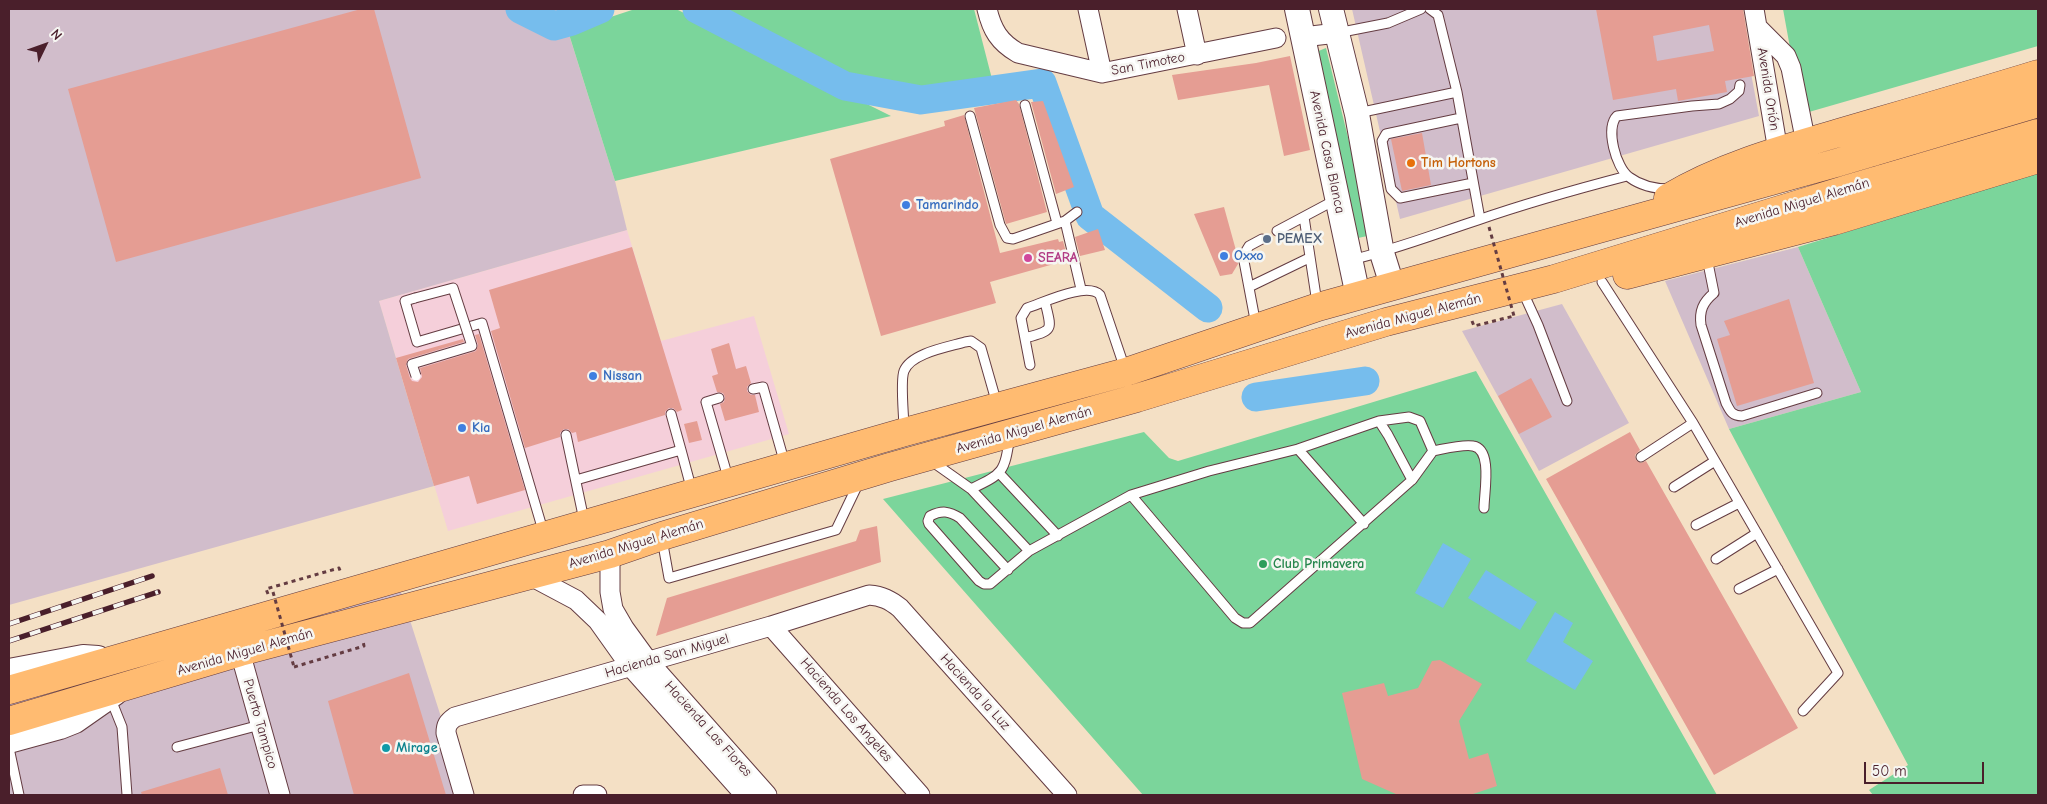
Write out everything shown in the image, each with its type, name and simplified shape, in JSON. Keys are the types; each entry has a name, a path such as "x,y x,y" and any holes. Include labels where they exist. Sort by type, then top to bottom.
{"highway":[{"path":"1632,220 1683,189 1716,174 1778,151 2038,74"},
{"name":"Avenida Miguel Alemán","path":"9,690 904,432 1126,372 1318,307 1392,285 1836,163 2038,102"},
{"name":"Avenida Miguel Alemán","path":"9,722 118,692 240,652 610,554 662,536 863,475 1137,398 1386,322 1554,279 2038,133"},
{"path":"1554,279 1602,282 1834,221 2038,158"}],"street":[{"name":"San Timoteo","path":"987,9 997,37 1007,47 1018,53 1102,73 1276,38"},
{"path":"1088,9 1102,73"},
{"path":"1187,9 1196,55"},
{"name":"Avenida Casa Blanca","path":"1297,9 1358,296"},
{"path":"1332,9 1358,114 1382,253 1392,285"},
{"name":"Avenida Orión","path":"1754,9 1778,151"},
{"name":"Avenida Orión","path":"1758,28 1786,56 1791,68 1806,143"},
{"path":"1303,37 1337,33"},
{"name":"Hacienda Las Flores","path":"610,554 610,592 613,609 624,628 648,661 767,795"},
{"name":"Hacienda Las Flores","path":"529,575 576,600 598,621 630,666 745,795"},
{"name":"Hacienda San Miguel","path":"464,795 446,733 448,721 455,717 771,626 869,595 879,596"},
{"name":"Hacienda la Luz","path":"879,596 888,599 900,608 1067,795"},
{"name":"Hacienda Los Angeles","path":"771,626 920,795"},
{"name":"Puerto Tampico","path":"240,652 280,795"},
{"path":"9,671 84,657 115,660"},
{"path":"9,741 75,721 118,692"},
{"path":"583,795 597,795"}],"lane":[{"path":"1337,33 1388,23 1421,9"},
{"path":"1430,9 1438,15 1456,92 1480,219"},
{"path":"1627,176 1614,150 1611,125 1617,116 1719,104 1734,95 1740,85"},
{"path":"1358,114 1456,92"},
{"path":"1025,105 1081,290"},
{"path":"970,116 1004,234 1007,238 1013,239 1061,222 1077,212"},
{"path":"1461,118 1386,134 1382,141 1391,189 1400,198 1473,182"},
{"path":"1351,260 1382,253 1480,219 1579,188 1627,176 1656,189 1683,189"},
{"path":"1277,231 1337,199"},
{"path":"1304,217 1318,307"},
{"path":"1257,329 1243,256 1249,246 1262,239"},
{"path":"1707,255 1714,294 1706,300 1702,307 1701,325 1726,403 1732,413 1736,416 1742,416 1817,393"},
{"path":"1249,287 1310,258"},
{"path":"1602,282 1693,423 1838,673 1803,711"},
{"path":"416,376 412,364 472,346 453,288 404,301 417,342 482,323 545,537"},
{"path":"1520,288 1538,325 1567,401"},
{"path":"1030,365 1021,318 1027,308 1081,290 1094,290 1100,295 1126,372"},
{"path":"1025,338 1046,332 1049,329 1050,325 1045,302"},
{"path":"904,432 904,371 917,357 965,342 971,342 981,348 997,407"},
{"path":"753,389 763,387 786,466"},
{"path":"719,398 706,402 729,482"},
{"path":"671,414 693,493"},
{"path":"1008,570 960,518 952,512 940,511 930,516 929,524 984,584 990,584 1008,570 1028,552 1131,495 1201,473 1298,449 1379,421 1409,417 1420,421 1433,451"},
{"path":"1379,421 1412,480"},
{"path":"1641,457 1693,423"},
{"path":"971,489 1000,474 1007,458 1010,433"},
{"path":"566,435 585,525"},
{"path":"1131,495 1235,618 1243,623 1250,623 1255,620 1364,524 1412,480 1433,451 1474,446 1482,451 1486,461 1484,508"},
{"path":"1298,449 1364,524"},
{"path":"576,480 681,450"},
{"path":"926,457 971,489 1028,552"},
{"path":"1674,487 1715,461"},
{"path":"1000,474 1058,536"},
{"path":"662,536 669,578 836,530 863,475"},
{"path":"1696,525 1739,503"},
{"path":"1716,559 1757,533"},
{"path":"1739,590 1778,569"},
{"path":"118,692 127,795"},
{"path":"177,747 260,724"},
{"path":"9,748 19,795"}],"path":[{"path":"1474,326 1514,316 1489,227"},
{"path":"274,592 294,667 364,646 362,640"}],"shaded area":[{"path":"9,9 561,9 615,181 627,230 379,301 434,486 9,605"},
{"path":"1352,9 1739,9 1759,116 1400,219"},
{"path":"627,230 661,341 754,316 789,434 448,531 379,301"},
{"path":"1798,247 1861,392 1729,429 1665,281"},
{"path":"1562,304 1629,423 1539,471 1462,331"},
{"path":"399,586 466,795 9,795 9,704"}],"green space":[{"path":"635,9 676,9 891,116 615,181 568,31"},
{"path":"723,9 974,9 992,79 930,90 871,82 836,74"},
{"path":"1783,9 2038,9 2038,46 1802,114"},
{"path":"1326,48 1372,235 1358,238 1316,52"},
{"path":"2038,173 2038,795 1873,795 1869,790 1908,765 1729,429 1861,392 1798,247"},
{"name":"Club Primavera","path":"1476,371 1717,795 1143,795 883,499 1144,432 1169,458 1178,461"}],"water":[{"path":"1443,543 1471,559 1443,608 1415,593"},
{"path":"1486,570 1537,602 1520,630 1468,598"},
{"path":"1555,612 1573,623 1563,642 1593,661 1575,690 1526,661"}],"building":[{"path":"361,9 374,9 421,178 116,262 68,89"},
{"path":"1596,9 1743,9 1754,76 1725,81 1727,92 1678,101 1676,89 1613,100","holes":["1709,25 1714,51 1657,61 1653,36"]},
{"path":"1290,56 1310,150 1284,156 1269,85 1178,100 1172,75 1256,63"},
{"path":"1016,100 1019,104 1047,212 1006,224 974,108"},
{"path":"1043,101 1074,187 1056,194 1031,102"},
{"name":"Tamarindo","path":"964,115 1000,253 1058,239 1059,242 1063,241 1068,260 990,282 996,303 881,336 830,159 945,126 944,121"},
{"name":"Tim Hortons","path":"1422,133 1431,185 1402,191 1391,139"},
{"path":"1224,207 1238,264 1232,274 1220,276 1194,214"},
{"path":"1098,229 1105,250 1080,256 1075,237"},
{"name":"Nissan","path":"632,247 682,410 677,412 673,408 669,408 665,415 578,442 576,432 572,433 568,429 564,429 560,433 560,437 525,448 491,331 500,328 489,290"},
{"path":"1789,299 1814,383 1737,406 1717,339 1730,335 1724,321"},
{"name":"Kia","path":"479,334 525,490 477,504 469,476 434,486 396,358 463,339 464,342 408,359 406,365 410,378 412,381 418,382 422,377 420,368 476,351 478,345 475,335"},
{"path":"729,343 736,369 746,366 751,383 747,387 747,391 751,395 755,395 759,412 725,421 720,404 724,402 725,397 723,393 717,392 712,376 718,374 711,349"},
{"path":"1531,378 1552,417 1519,434 1498,396"},
{"path":"697,421 702,440 689,443 684,424"},
{"path":"1630,432 1640,450 1635,455 1636,460 1641,463 1646,461 1798,728 1714,775 1546,479"},
{"path":"877,526 881,562 656,636 667,598 856,541 860,530"},
{"path":"1440,660 1482,684 1459,721 1469,759 1488,753 1497,786 1470,795 1398,795 1362,779 1342,693 1384,683 1388,696 1418,688 1432,661"},
{"name":"Mirage","path":"409,673 446,795 354,795 328,701"},
{"path":"220,768 228,795 142,795 141,792"}],"waterway":[{"path":"520,9 554,26 572,21 600,9"},
{"path":"697,9 845,86 921,100 1042,83 1090,216 1208,308"},
{"path":"1256,397 1365,381"}],"railway":[{"path":"9,624 152,576"},
{"path":"9,641 158,592"}],"place":[{"name":"Tim Hortons","path":"1411,163"},
{"name":"Tamarindo","path":"906,205"},
{"name":"PEMEX","path":"1267,239"},
{"name":"Oxxo","path":"1224,256"},
{"name":"SEARA","path":"1028,258"},
{"name":"Nissan","path":"593,376"},
{"name":"Kia","path":"462,428"},
{"name":"Club Primavera","path":"1263,564"},
{"name":"Mirage","path":"386,748"}]}
